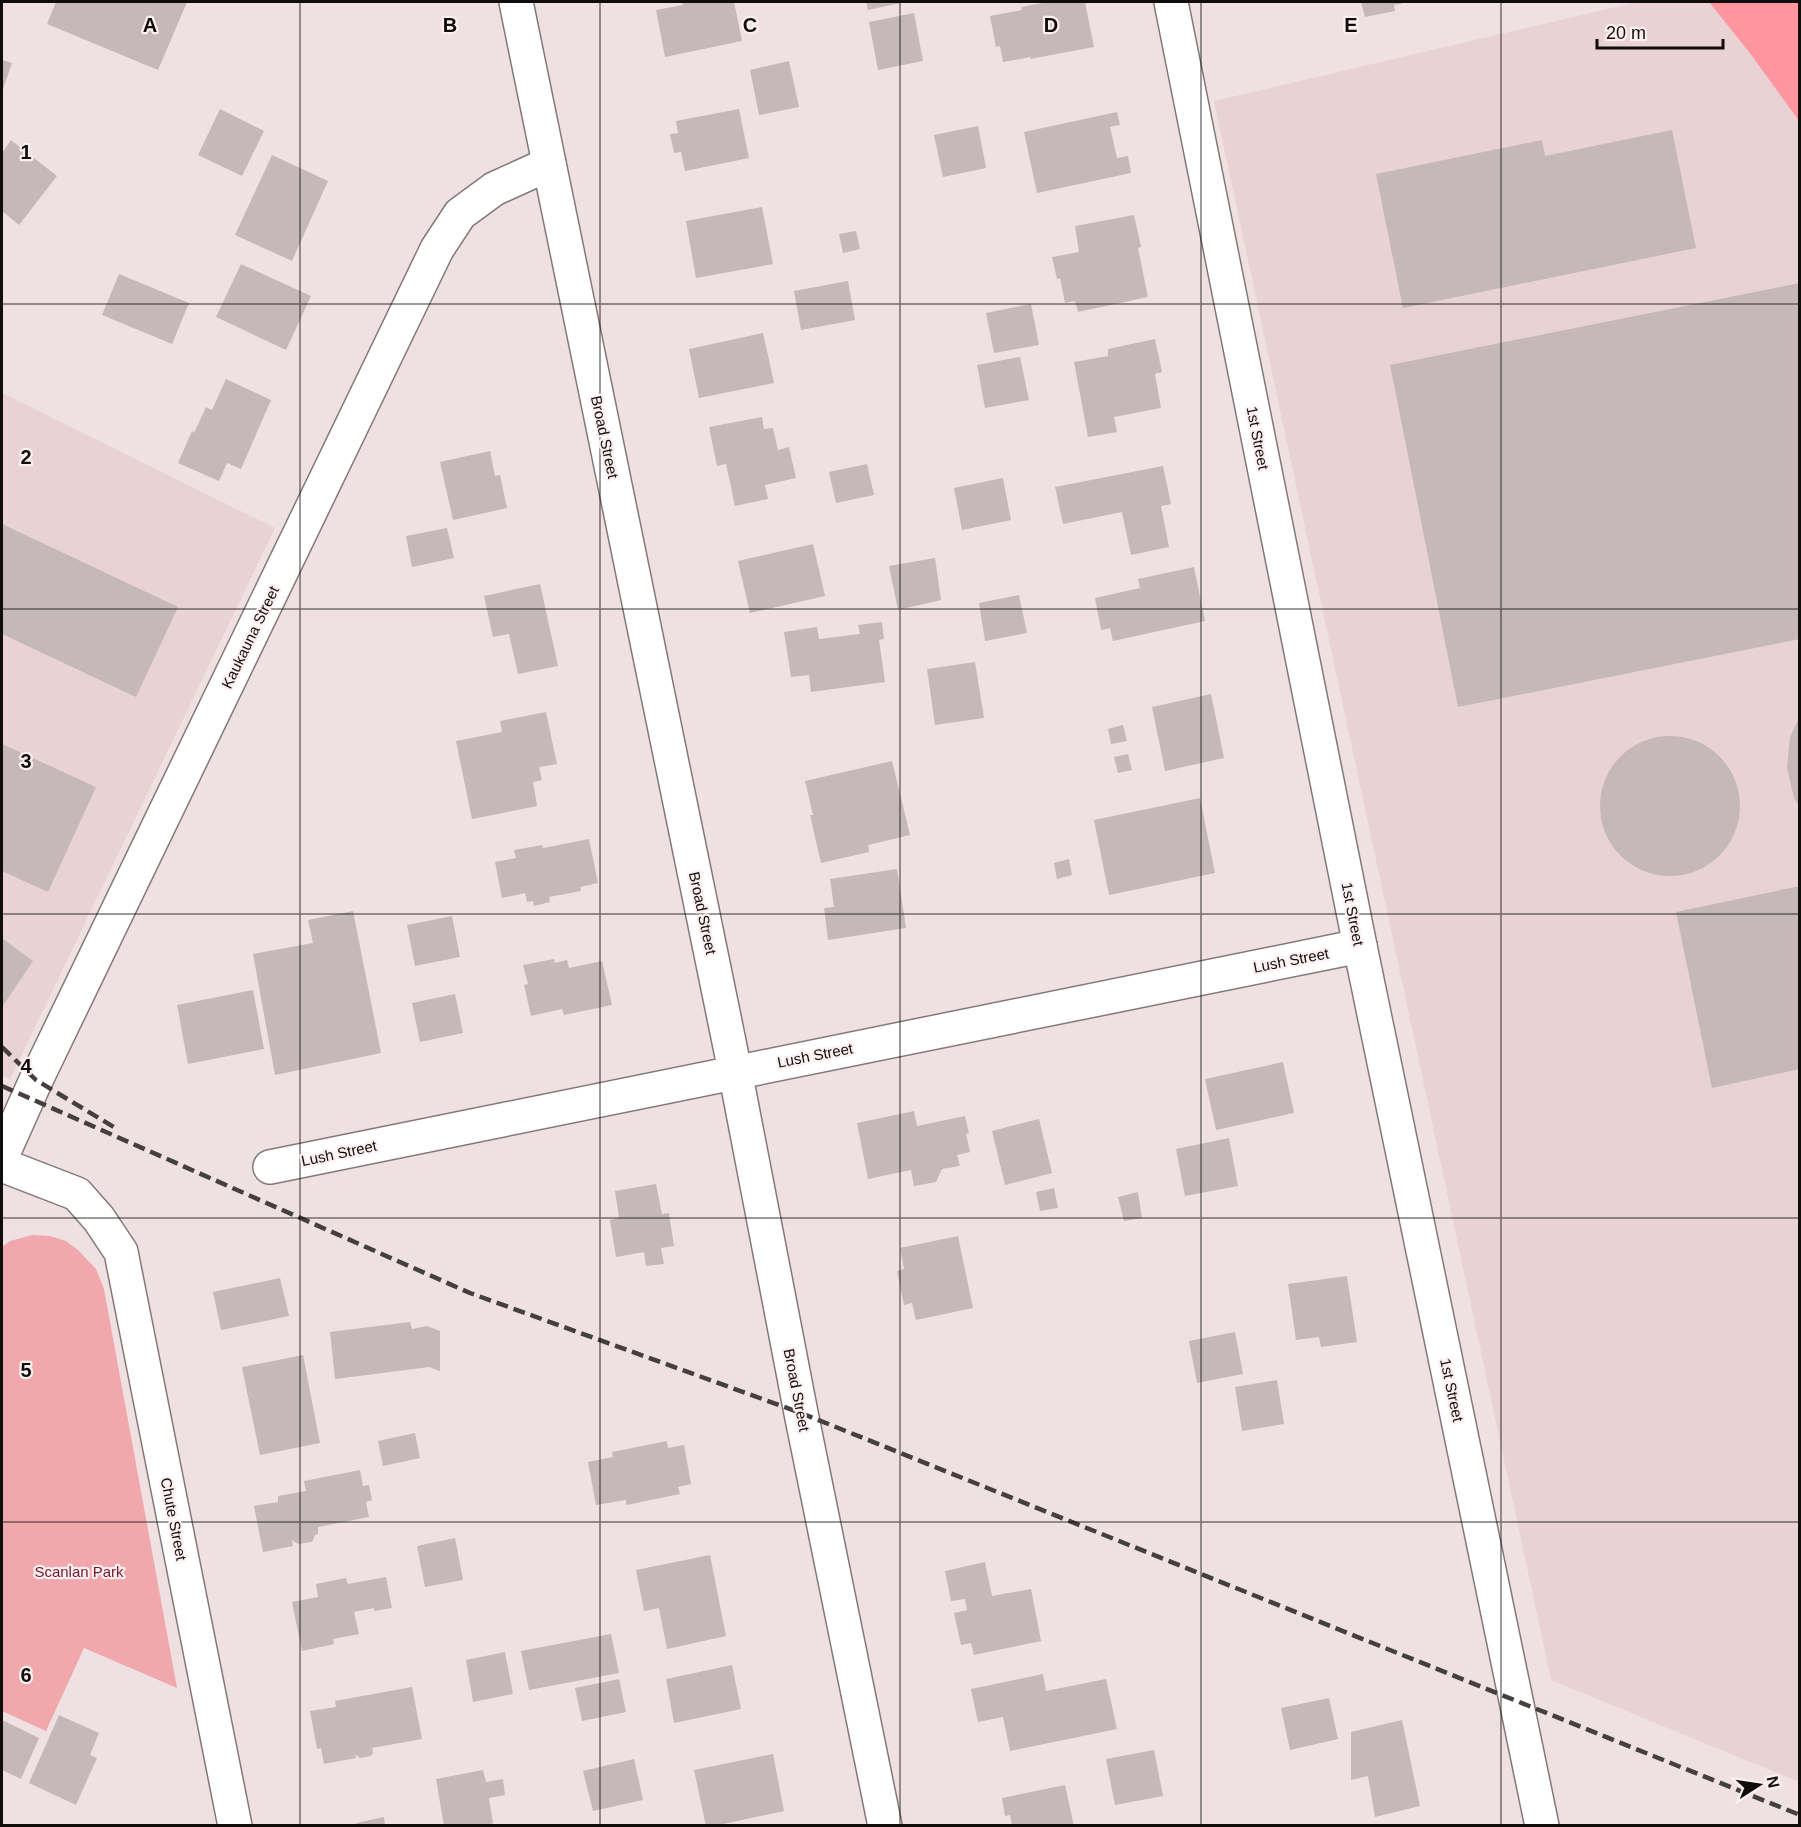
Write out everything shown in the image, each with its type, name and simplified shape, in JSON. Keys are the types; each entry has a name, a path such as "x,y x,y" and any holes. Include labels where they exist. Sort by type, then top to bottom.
{"street":[{"name":"Broad Street","path":"516,2 735,1071 801,1413 885,1826"},
{"name":"1st Street","path":"1172,2 1360,946 1542,1826"},
{"name":"Kaukauna Street","path":"2,1156 11,1112 437,249 460,214 494,189 549,164"},
{"name":"Lush Street","path":"270,1167 1360,946"},
{"name":"Chute Street","path":"2,1166 77,1194 99,1219 121,1252 235,1826"}],"shaded area":[{"path":"1637,2 1709,2 1799,121 1799,1782 1551,1680 1214,101"},
{"path":"1709,2 1799,2 1799,121 1749,52"},
{"path":"2,393 275,528 10,1079 2,1075"}],"green space":[{"name":"Scanlan Park","path":"32,1235 50,1236 66,1241 78,1250 96,1269 104,1289 177,1688 84,1648 46,1731 2,1711 2,1247 10,1241"}],"building":[{"path":"56,2 187,2 158,70 47,24"},
{"path":"682,2 734,2 742,41 665,57 656,10 683,5"},
{"path":"866,2 900,2 901,3 868,10"},
{"path":"1048,2 1085,2 1094,47 1003,62 1000,46 996,47 990,16"},
{"path":"1361,2 1404,3 1394,5 1395,11 1365,17"},
{"path":"914,13 923,61 878,70 869,22"},
{"path":"2,60 12,63 2,92"},
{"path":"789,61 799,107 759,115 750,70"},
{"path":"220,109 264,131 242,176 198,155"},
{"path":"739,109 749,158 685,171 681,152 674,153 670,134 678,133 676,121"},
{"path":"1117,112 1120,125 1110,127 1117,158 1128,156 1131,173 1037,193 1024,132"},
{"path":"978,126 986,168 943,177 934,135"},
{"path":"1672,130 1696,248 1403,308 1376,174 1542,140 1545,156"},
{"path":"11,140 57,176 19,225 2,211 2,153"},
{"path":"272,155 328,181 292,261 235,235"},
{"path":"762,207 773,264 696,278 686,221"},
{"path":"1134,215 1148,297 1078,312 1075,301 1065,303 1060,278 1057,279 1052,257 1079,252 1075,226"},
{"path":"856,231 860,249 843,253 839,234"},
{"path":"241,264 311,296 286,350 216,317"},
{"path":"119,274 189,303 172,344 102,315"},
{"path":"848,281 855,320 801,330 794,291"},
{"path":"1800,283 1800,639 1458,707 1390,365"},
{"path":"1031,304 1039,345 994,353 986,313"},
{"path":"763,333 774,383 699,398 689,349"},
{"path":"1155,339 1162,372 1155,374 1161,408 1114,417 1117,432 1088,437 1074,362 1108,356 1108,349"},
{"path":"1020,357 1029,400 985,408 977,365"},
{"path":"226,379 271,400 241,469 227,463 219,481 178,463 192,431 194,433 206,407 212,410"},
{"path":"762,417 764,429 773,428 778,450 789,447 796,478 765,485 768,499 735,506 726,464 717,466 709,427"},
{"path":"490,451 495,476 500,475 507,508 453,520 440,462"},
{"path":"867,464 874,495 836,503 829,472"},
{"path":"1163,466 1171,504 1161,506 1169,547 1131,555 1122,512 1063,524 1055,487"},
{"path":"1003,478 1011,520 962,530 954,488"},
{"path":"2,524 178,607 136,697 2,634"},
{"path":"447,528 454,558 412,567 406,536"},
{"path":"813,544 825,596 750,613 738,561"},
{"path":"935,558 941,600 898,610 889,566"},
{"path":"1194,567 1205,621 1113,641 1110,628 1101,630 1095,598 1140,588 1138,579"},
{"path":"540,584 558,666 518,674 509,634 493,637 484,596"},
{"path":"1019,595 1027,633 985,641 979,603"},
{"path":"882,622 884,639 879,640 885,682 811,692 809,675 791,677 784,632 817,627 819,639 860,634 858,625"},
{"path":"975,662 984,718 935,725 927,669"},
{"path":"1211,694 1224,758 1165,771 1152,707"},
{"path":"546,712 557,764 539,767 542,780 533,782 537,806 472,819 456,741 502,732 500,721"},
{"path":"1800,716 1800,807 1794,798 1787,768 1790,737"},
{"path":"1123,725 1127,741 1111,744 1108,729"},
{"path":"1670,736 1697,741 1719,757 1735,779 1740,806 1735,833 1719,855 1697,871 1670,876 1643,871 1621,855 1605,833 1600,806 1605,779 1621,757 1643,741"},
{"path":"2,744 96,787 48,892 2,871"},
{"path":"1128,754 1132,770 1118,773 1114,757"},
{"path":"892,761 910,835 868,845 869,852 821,863 805,781"},
{"path":"1200,798 1215,873 1109,895 1094,820"},
{"path":"589,839 598,883 580,887 581,891 549,897 550,902 534,906 533,901 527,902 525,893 502,898 495,862 516,858 514,850 542,845 543,848"},
{"path":"1069,859 1072,875 1057,879 1054,863"},
{"path":"897,869 906,928 828,940 824,908 834,907 830,879"},
{"path":"1800,886 1800,1069 1712,1088 1676,912"},
{"path":"353,911 381,1053 275,1075 253,954 313,943 308,920"},
{"path":"452,916 460,957 415,966 407,925"},
{"path":"2,938 33,961 2,1007"},
{"path":"554,959 555,963 567,960 569,968 602,961 612,1005 564,1015 562,1009 531,1016 524,985 528,984 523,965"},
{"path":"253,990 264,1049 188,1064 177,1005"},
{"path":"455,994 463,1033 420,1042 412,1003"},
{"path":"1283,1062 1294,1113 1216,1130 1205,1079"},
{"path":"914,1111 917,1126 965,1116 970,1152 957,1155 960,1166 942,1169 936,1182 914,1186 911,1170 868,1179 857,1123"},
{"path":"1039,1119 1052,1173 1005,1185 992,1131"},
{"path":"1229,1138 1238,1186 1185,1196 1176,1149"},
{"path":"656,1184 662,1214 669,1213 674,1246 661,1248 664,1264 646,1266 644,1252 616,1257 610,1220 619,1218 615,1191"},
{"path":"1054,1188 1058,1208 1040,1211 1036,1192"},
{"path":"1138,1192 1142,1218 1124,1221 1118,1197"},
{"path":"958,1236 973,1308 916,1320 912,1303 904,1305 897,1271 904,1269 900,1248"},
{"path":"1347,1276 1357,1342 1321,1347 1319,1337 1296,1340 1288,1284"},
{"path":"280,1278 289,1316 221,1330 213,1292"},
{"path":"410,1322 412,1329 427,1326 440,1331 440,1371 429,1367 335,1379 330,1332"},
{"path":"1235,1332 1243,1374 1197,1383 1189,1341"},
{"path":"303,1355 320,1443 260,1455 242,1367"},
{"path":"1277,1380 1284,1424 1242,1431 1235,1387"},
{"path":"415,1433 420,1458 383,1466 378,1441"},
{"path":"667,1441 668,1448 684,1445 691,1484 678,1487 680,1494 626,1505 626,1500 596,1505 588,1462 613,1457 612,1452"},
{"path":"360,1470 363,1486 369,1485 372,1500 366,1502 369,1517 318,1527 318,1534 312,1542 298,1544 292,1540 293,1546 263,1552 254,1506 278,1502 278,1496 306,1491 304,1481"},
{"path":"455,1538 463,1580 425,1587 417,1546"},
{"path":"710,1555 726,1636 667,1649 659,1608 644,1611 636,1570"},
{"path":"985,1562 992,1596 1031,1589 1041,1641 974,1655 971,1643 961,1645 954,1613 967,1610 965,1599 951,1601 945,1571"},
{"path":"386,1577 392,1608 374,1611 374,1608 354,1612 359,1634 333,1639 334,1644 302,1651 292,1602 318,1597 316,1584 346,1578 348,1584"},
{"path":"611,1634 619,1673 529,1690 521,1651"},
{"path":"505,1652 513,1694 473,1702 466,1660"},
{"path":"732,1665 741,1709 674,1723 666,1679"},
{"path":"1043,1674 1046,1691 1106,1679 1117,1729 1010,1751 1003,1717 978,1722 971,1689"},
{"path":"619,1679 626,1712 582,1721 575,1688"},
{"path":"412,1687 422,1739 372,1748 371,1756 360,1758 355,1754 356,1758 324,1764 321,1748 317,1749 310,1711 336,1707 335,1701"},
{"path":"1329,1698 1338,1739 1290,1750 1281,1708"},
{"path":"59,1715 99,1733 90,1755 97,1758 76,1805 29,1783"},
{"path":"2,1720 39,1738 21,1779 2,1770"},
{"path":"1402,1720 1420,1806 1375,1817 1368,1776 1351,1780 1351,1732"},
{"path":"1154,1750 1163,1796 1115,1805 1106,1759"},
{"path":"773,1754 784,1811 706,1826 694,1770"},
{"path":"634,1759 643,1800 593,1811 583,1771"},
{"path":"483,1770 486,1782 503,1779 505,1795 489,1798 493,1823 486,1826 444,1826 436,1779"},
{"path":"1065,1785 1074,1826 1012,1826 1010,1815 1005,1816 1002,1798"},
{"path":"384,1817 385,1826 357,1826 356,1823"}],"railway":[{"path":"2,1047 36,1080 117,1129"},
{"path":"2,1086 470,1293 801,1413 1800,1815"}]}
